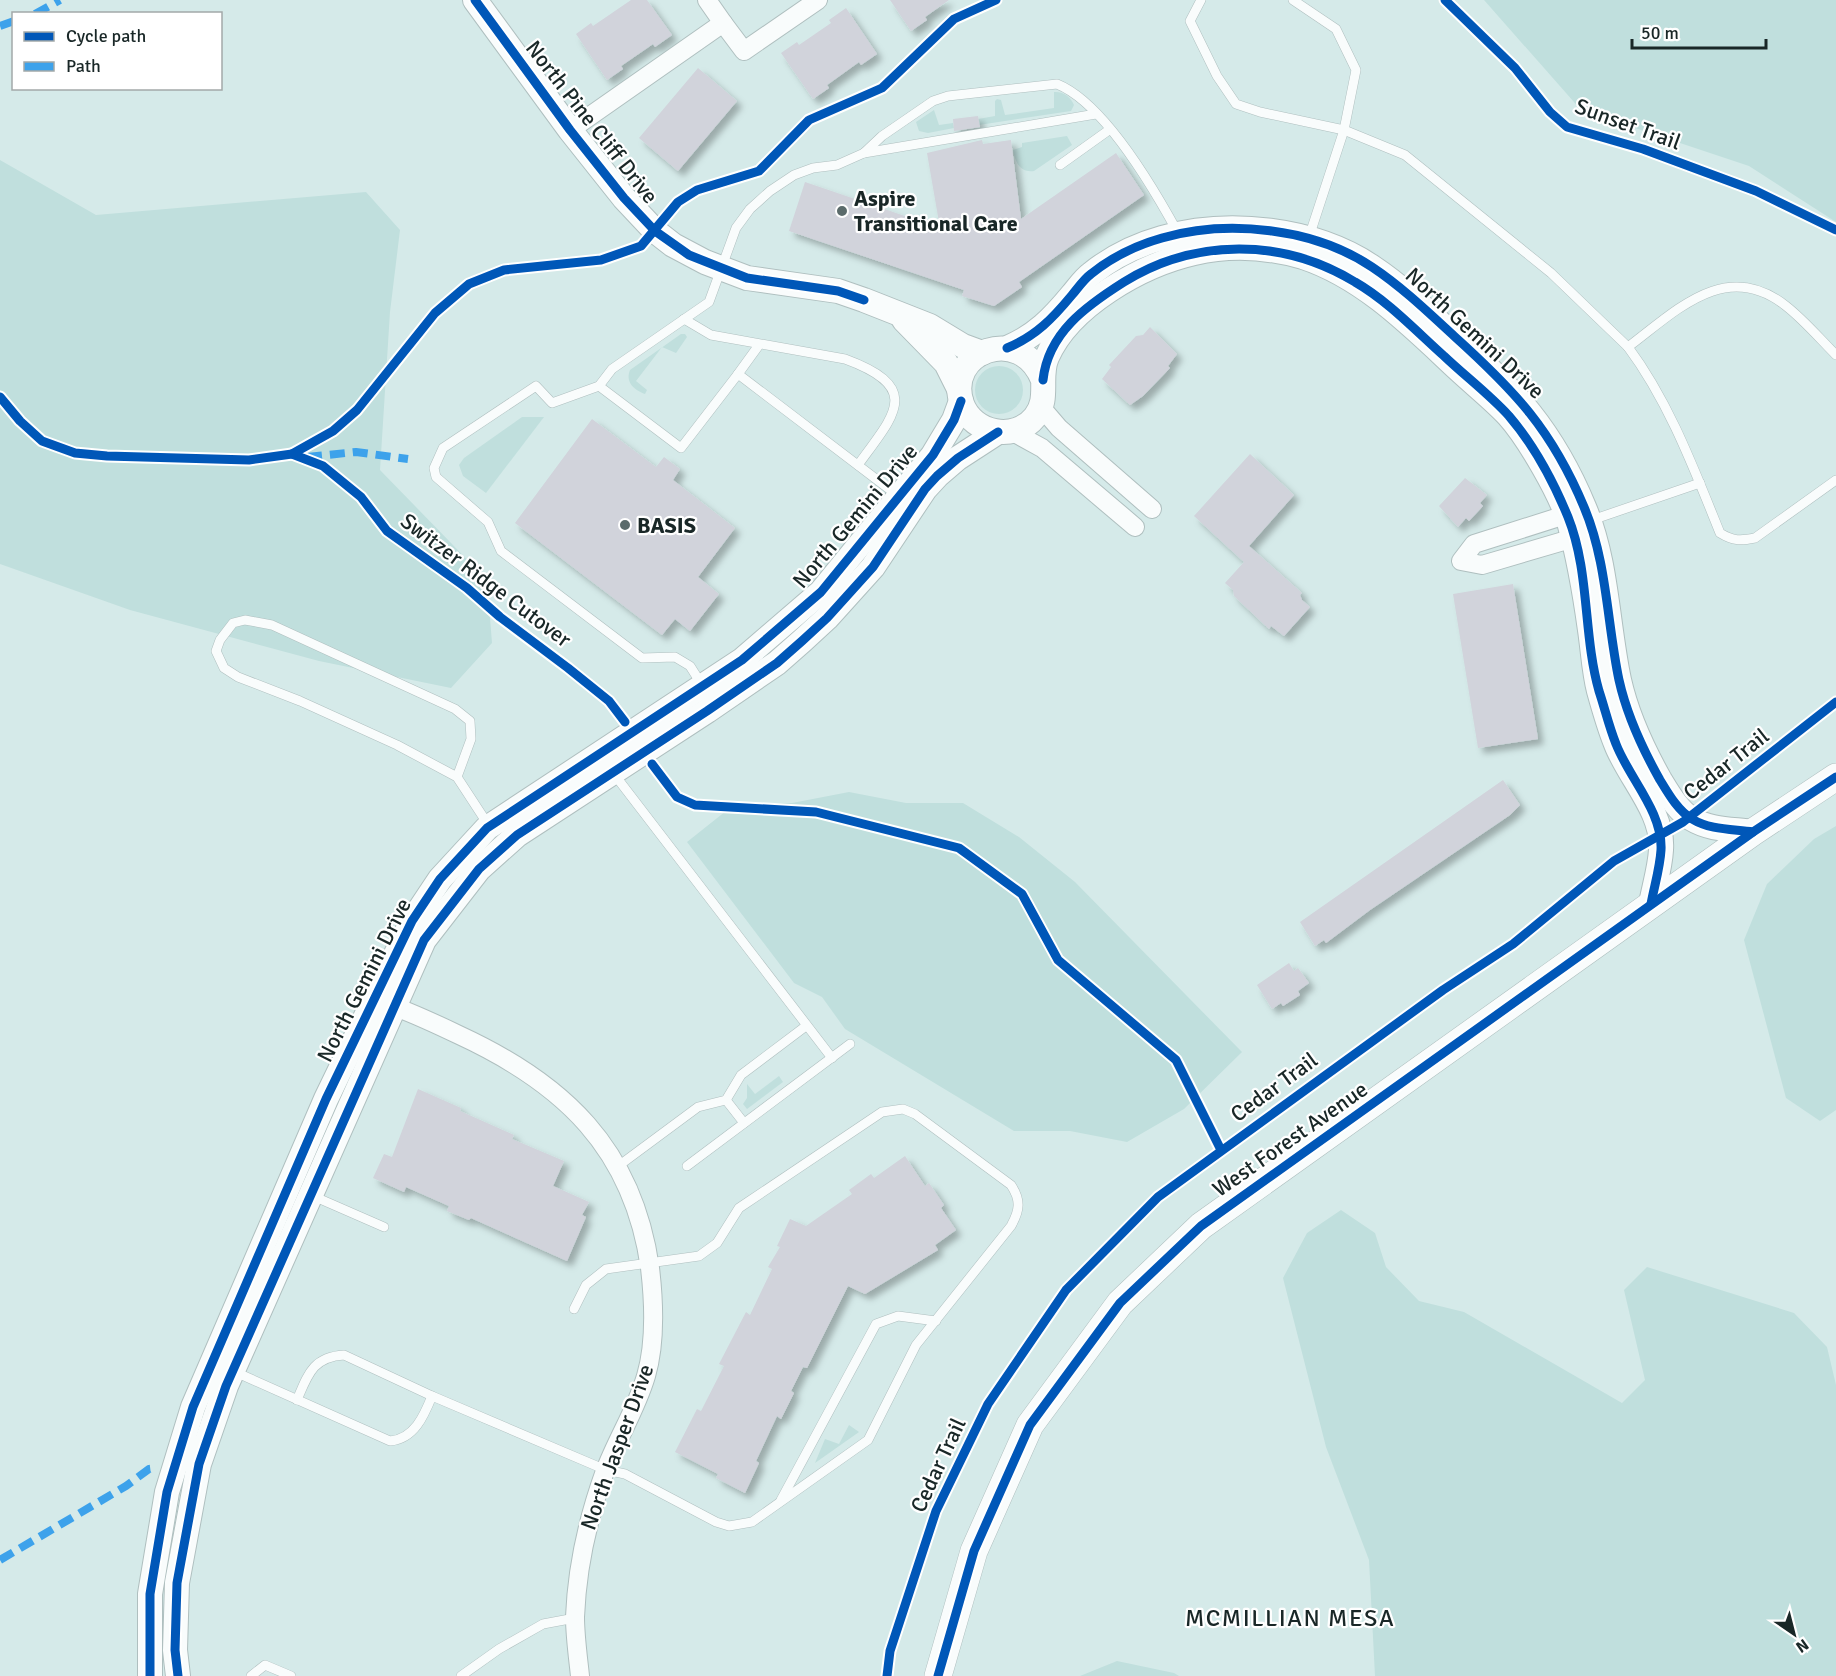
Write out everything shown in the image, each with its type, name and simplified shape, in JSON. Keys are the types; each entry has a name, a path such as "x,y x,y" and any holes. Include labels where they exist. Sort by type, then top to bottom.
{"main road":[{"name":"West Forest Avenue","path":"938,1676 974,1551 1029,1425 1120,1303 1201,1226 1651,904 1836,777"}],"street":[{"name":"North Pine Cliff Drive","path":"475,0 570,130 655,231 689,255 747,278 837,291 930,326 963,346 982,353"},
{"path":"707,0 744,51 818,0"},
{"path":"570,130 723,22"},
{"name":"North Gemini Drive","path":"178,1676 175,1650 177,1583 199,1464 233,1371 310,1195 412,921 460,854 489,827 704,687 778,632 821,592 933,455 954,420 966,368 982,353 1007,348 1032,337 1098,269 1122,253 1179,235 1208,229 1263,230 1305,249 1369,265 1402,289 1504,381 1535,416 1566,467 1620,682 1640,744 1666,790 1689,818 1707,826 1753,832"},
{"name":"North Gemini Drive","path":"150,1676 150,1594 167,1492 192,1407 326,1099 383,1002 424,940 479,868 517,835 755,678 827,618 873,567 925,489 937,476 958,458 1034,418 1041,407 1045,360 1065,329 1093,302 1140,272 1193,253 1246,247 1305,249"},
{"name":"North Pine Cliff Drive","path":"900,316 946,363 960,395"},
{"path":"1007,348 1030,359 1043,380"},
{"path":"960,395 966,413 974,423 1005,432 1042,448 1135,527"},
{"path":"1041,407 1059,428 1152,509"},
{"path":"1581,523 1482,566 1461,561 1474,544 1581,523"},
{"name":"North Gemini Drive","path":"1581,523 1584,587 1598,687 1616,745 1657,822 1661,849 1651,904"},
{"name":"North Jasper Drive","path":"383,1002 505,1056 542,1080 574,1108 602,1143 617,1167 635,1206 649,1262 652,1333 647,1374 629,1423 606,1470 585,1533 575,1618 580,1676"}],"lane":[{"path":"1201,0 1190,21 1217,76 1236,104 1260,112 1344,130 1405,155 1551,273 1628,347 1644,369 1700,483 1720,533 1740,542 1755,538 1836,480"},
{"path":"1293,0 1336,29 1356,70 1344,130 1305,249"},
{"path":"864,153 882,136 925,107 948,96 1057,84 1070,89 1109,130 1149,182 1179,235"},
{"path":"704,687 690,666 675,657 642,658 501,550 488,522 436,477 434,468 443,448 536,386 552,403 599,386 612,369 709,302 736,228 750,209 770,191 794,176 813,168 837,165 864,153 1096,114"},
{"path":"1060,165 1109,130"},
{"path":"1628,347 1689,301 1711,290 1731,286 1756,289 1786,305 1836,355"},
{"path":"684,319 711,335 845,359 860,364 885,380 897,400 894,413 858,465"},
{"path":"599,386 681,448 759,345"},
{"path":"738,374 899,497"},
{"path":"1581,523 1700,483"},
{"path":"457,777 471,739 470,721 455,710 272,625 245,620 232,623 220,640 216,651 224,669 238,677 354,725 457,777 489,827"},
{"path":"612,772 832,1058"},
{"path":"617,1167 698,1107 726,1100 741,1075 806,1026"},
{"path":"687,1166 850,1044"},
{"path":"726,1100 744,1124"},
{"path":"297,1400 315,1364 329,1356 344,1355 432,1396 606,1470 625,1474 716,1522 729,1526 752,1522 868,1440 916,1345 1011,1226 1018,1213 1019,1204 1011,1185 915,1114 903,1109 882,1112 739,1208 708,1251 699,1256 606,1269 596,1275 586,1286 574,1309"},
{"path":"310,1195 384,1227"},
{"path":"779,1504 876,1324 898,1316 936,1321"},
{"path":"233,1371 390,1441 399,1440 410,1434 424,1416 432,1396"},
{"path":"461,1676 499,1649 543,1624 575,1618"},
{"path":"251,1676 265,1665 291,1676"}],"shaded area":[{"path":"1484,0 1836,0 1836,222 1749,166 1581,110"},
{"path":"1054,92 1071,99 1074,105 1071,111 979,125 978,119 995,116 997,99 1001,100 1005,115 1054,108"},
{"path":"934,110 939,125 953,123 954,128 928,133 919,131 916,122"},
{"path":"1067,136 1072,145 1034,171 1025,170 1015,159 1013,150 1022,147 1022,143"},
{"path":"0,160 96,215 366,192 400,230 390,312 380,470 487,580 492,643 451,688 319,661 130,610 0,564"},
{"path":"681,334 687,337 676,353 662,347"},
{"path":"661,348 636,381 647,390 645,394 637,390 630,382 630,370"},
{"path":"994,366 1004,366 1016,373 1023,385 1023,395 1016,407 1004,414 994,414 979,403 975,395 975,385 986,370"},
{"path":"522,417 544,417 486,493 463,476 459,465 464,458"},
{"path":"849,792 906,803 963,803 1019,837 1075,882 1242,1052 1184,1109 1127,1142 1070,1131 1014,1131 845,1029 822,997 794,983 687,842 736,803 792,803"},
{"path":"1836,826 1836,1110 1820,1121 1786,1098 1744,940 1767,884 1814,839"},
{"path":"779,1076 783,1082 747,1109 743,1104 747,1098 747,1084 755,1094"},
{"path":"1341,1210 1375,1233 1386,1267 1419,1301 1464,1312 1622,1403 1645,1380 1624,1290 1647,1267 1794,1313 1827,1347 1836,1385 1836,1676 1375,1676 1369,1560 1326,1447 1283,1278 1307,1233"},
{"path":"849,1425 859,1432 815,1463 825,1439 839,1444"},
{"path":"1117,1661 1174,1673 1179,1676 1080,1676"}],"building":[{"path":"631,0 647,0 672,35 655,47 653,44 621,66 623,69 607,80 576,34 591,23 593,26"},
{"path":"890,0 949,0 925,17 927,20 911,31"},
{"path":"846,8 877,54 861,65 859,62 827,85 829,88 813,99 781,53 797,42 799,45 831,23 829,20"},
{"path":"698,68 737,101 678,171 639,138"},
{"path":"978,116 980,127 954,131 953,119"},
{"name":"Aspire Transitional Care","path":"982,140 983,144 1011,140 1021,219 1116,153 1144,195 1019,282 1022,287 994,306 962,296 964,290 789,231 805,182 940,228 927,153"},
{"path":"1150,327 1177,354 1168,366 1170,368 1143,396 1130,405 1102,379 1111,367 1109,365 1136,336 1143,335"},
{"name":"BASIS","path":"592,419 656,467 664,457 680,469 673,480 735,528 698,577 719,594 690,631 675,619 662,635 515,523"},
{"path":"1250,454 1294,495 1249,546 1302,593 1300,595 1302,600 1310,607 1284,636 1271,626 1269,629 1234,596 1233,590 1225,583 1244,562 1194,516"},
{"path":"1465,478 1487,495 1480,503 1483,506 1469,521 1466,518 1458,527 1439,506"},
{"path":"1513,584 1538,739 1478,748 1453,594"},
{"path":"1503,780 1520,805 1510,815 1370,910 1326,943 1324,940 1315,946 1300,922"},
{"path":"1289,963 1294,971 1298,968 1309,983 1298,991 1300,995 1283,1006 1281,1003 1272,1009 1257,985"},
{"path":"418,1089 514,1135 512,1139 564,1161 553,1186 589,1202 582,1215 586,1217 567,1261 471,1218 469,1220 447,1211 449,1206 406,1187 404,1192 373,1178 384,1154 392,1157"},
{"path":"905,1156 925,1186 929,1183 944,1205 941,1208 956,1230 935,1245 938,1250 865,1294 848,1286 807,1368 803,1367 791,1391 794,1393 781,1419 777,1416 756,1461 759,1463 745,1493 716,1478 718,1474 675,1452 697,1409 701,1411 724,1366 719,1364 746,1312 750,1315 772,1269 768,1267 780,1247 777,1246 790,1219 806,1226 852,1194 849,1190 871,1174 874,1178"}],"marked path":[{"path":"39,12 60,0"},
{"path":"0,26 12,22"},
{"path":"307,457 356,452 408,459"},
{"path":"0,1560 126,1486 149,1469 157,1468"}],"cycle path":[{"path":"475,0 570,130 624,198 655,231 689,255 747,278 838,291 864,300"},
{"path":"292,454 333,431 357,410 435,313 469,284 504,270 601,260 641,246 678,202 697,190 759,171 809,120 882,88 954,19 996,0"},
{"name":"Sunset Trail","path":"1445,0 1515,68 1550,112 1567,127 1643,149 1756,191 1836,230"},
{"name":"Cedar Trail","path":"1007,348 1027,338 1043,326 1086,278 1107,262 1143,244 1188,232 1242,229 1297,236 1324,243 1372,267 1414,300 1496,375 1530,413 1545,434 1572,480 1592,528 1602,570 1622,693 1636,732 1653,768 1674,801 1692,819 1714,827 1753,832"},
{"path":"1043,380 1052,348 1071,322 1083,311 1124,282 1180,257 1209,251 1239,249 1269,251 1299,257 1355,282 1390,307 1509,416 1535,451 1568,517 1580,560 1590,648 1599,691 1616,744 1657,822 1661,850 1651,904"},
{"name":"Switzer Ridge Cutover","path":"0,397 20,421 42,441 75,453 249,460 292,454 323,466 361,497 387,531 467,588 500,617 568,668 609,701 625,722"},
{"path":"150,1676 150,1594 167,1492 193,1407 326,1099 412,921 440,879 487,828 742,660 821,592 933,455 954,420 961,401"},
{"path":"178,1676 175,1650 177,1583 199,1464 226,1386 424,940 479,869 517,835 707,711 777,663 802,641 827,618 873,567 925,489 937,476 958,458 998,432"},
{"name":"Cedar Trail","path":"887,1676 890,1651 936,1511 988,1404 1066,1290 1158,1197 1443,990 1513,944 1614,861 1683,822 1836,702"},
{"path":"652,764 677,797 695,805 816,812 959,848 1022,894 1058,960 1176,1060 1221,1150"},
{"path":"938,1676 974,1551 1030,1425 1120,1303 1201,1226 1753,832 1836,777"}],"place":[{"name":"Aspire Transitional Care","path":"842,211"},
{"name":"BASIS","path":"625,525"}],"district":[{"name":"MCMILLIAN MESA","path":"1290,1618"}]}
